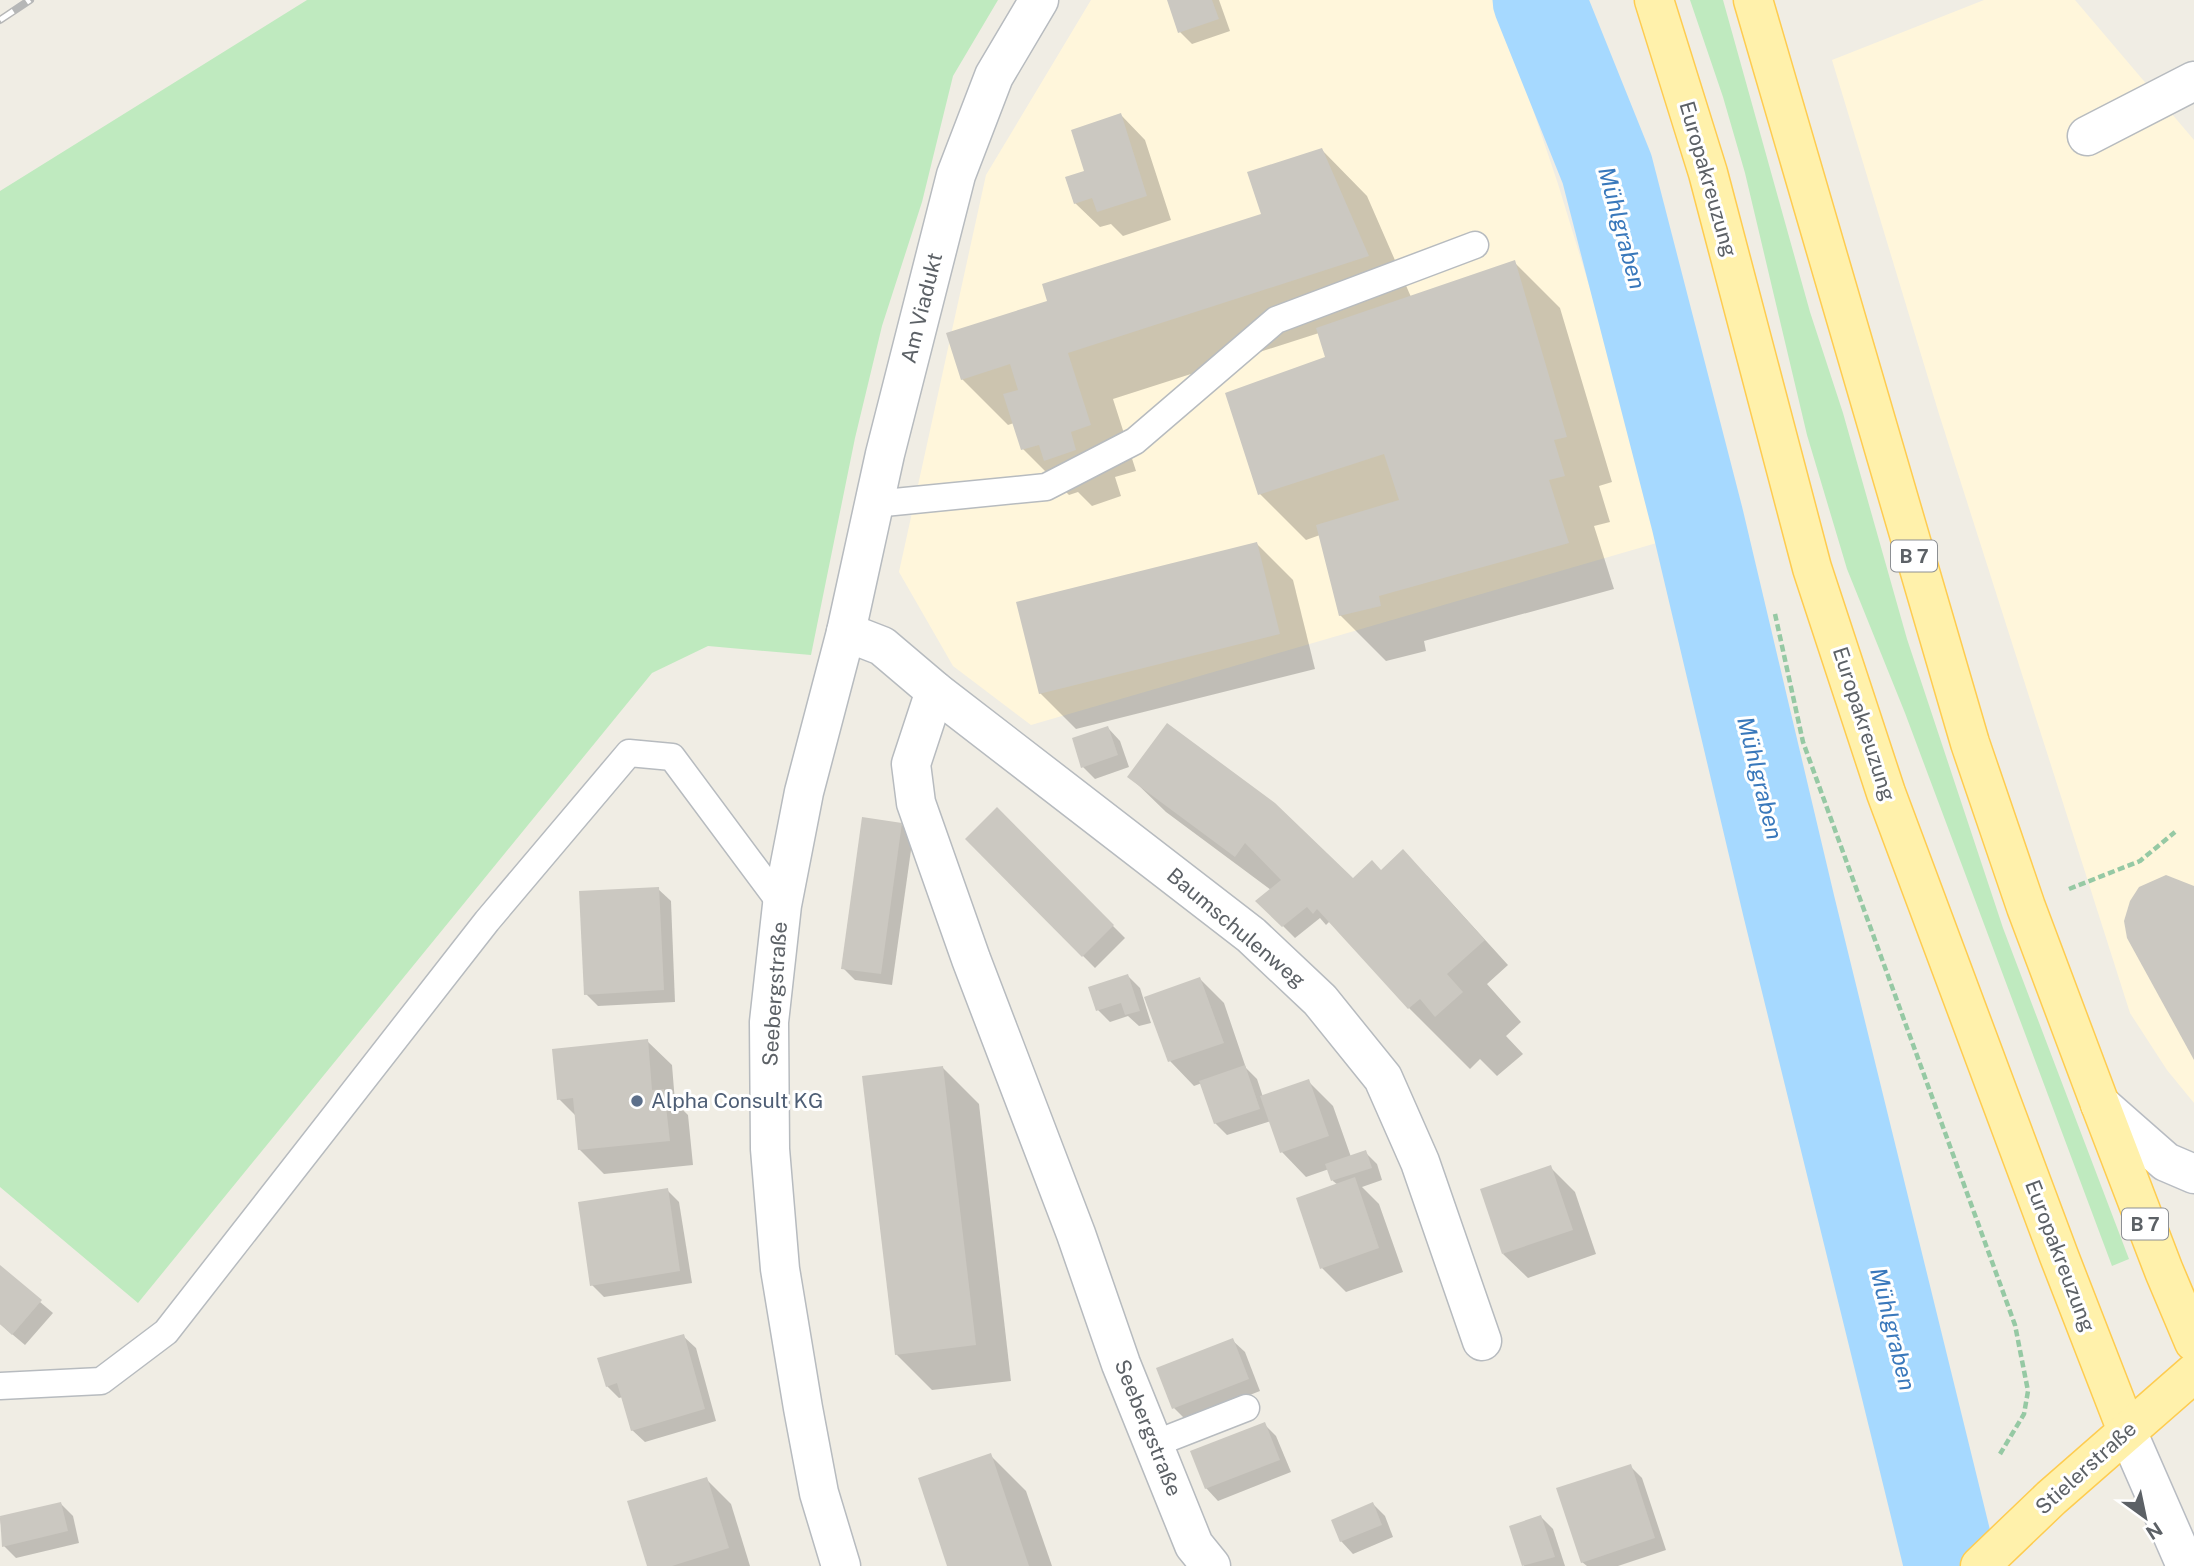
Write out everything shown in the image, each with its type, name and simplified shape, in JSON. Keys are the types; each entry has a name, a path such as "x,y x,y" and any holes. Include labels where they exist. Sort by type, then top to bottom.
{"main road":[{"name":"Europakreuzung","path":"1654,0 1708,173 1812,568 1873,753 2054,1243 2127,1431"},
{"name":"B 7","path":"1753,0 1970,743 2026,907 2164,1271 2194,1342"},
{"name":"Stielerstraße","path":"1980,1566 2010,1536 2194,1373"}],"street":[{"name":"Am Viadukt","path":"846,632 874,504 956,175 993,76 1040,0"},
{"path":"2087,136 2194,81"},
{"name":"Baumschulenweg","path":"846,632 882,646 934,691 1251,935 1320,1000 1383,1078 1420,1162 1482,1341"},
{"name":"Seebergstraße","path":"841,1566 819,1493 780,1269 771,1162 769,1022 782,905 804,792 846,632"},
{"name":"Seebergstraße","path":"934,691 911,764 916,803 971,960 1076,1234 1121,1364 1194,1545 1211,1566"},
{"path":"2100,1104 2166,1162 2194,1174"},
{"path":"2127,1431 2186,1566"}],"lane":[{"path":"874,504 1046,487 1135,441 1276,320 1475,245"},
{"path":"0,1386 101,1381 166,1332 488,921 629,753 672,757 782,905"},
{"path":"1154,1444 1246,1408"}],"path":[{"path":"2026,907 2140,861 2175,832"}],"shaded area":[{"path":"1091,0 1496,0 1558,184 1667,540 1031,725 953,666 899,572 986,175"},
{"path":"1984,0 2075,0 2194,140 2194,1103 2167,1070 2130,1013 1939,414 1832,60"}],"green space":[{"path":"307,0 998,0 953,76 922,202 882,326 855,438 811,655 708,646 652,673 138,1303 0,1187 0,191"},
{"path":"1690,0 1723,0 1810,312 1843,413 1907,639 2003,928 2129,1259 2112,1266 1905,713 1847,569 1807,435 1745,173"}],"building":[{"path":"1167,0 1212,0 1219,19 1178,33"},
{"path":"1121,113 1147,196 1097,212 1092,198 1074,204 1065,177 1084,171 1071,130"},
{"path":"1322,148 1369,256 1068,353 1091,425 1071,432 1076,450 1044,461 1039,445 1021,450 1003,394 1018,390 1010,364 961,380 946,333 1047,301 1042,284 1261,214 1247,172"},
{"path":"1515,260 1567,437 1554,440 1565,476 1549,480 1569,543 1379,596 1381,606 1339,616 1316,525 1399,500 1384,454 1258,495 1225,393 1325,357 1316,328"},
{"path":"1257,542 1280,634 1039,694 1016,602"},
{"path":"1167,723 1275,803 1353,878 1372,860 1381,870 1403,849 1485,940 1447,974 1463,992 1435,1017 1420,999 1408,1009 1317,909 1313,914 1307,907 1282,927 1255,901 1281,880 1245,843 1235,857 1127,777"},
{"path":"1108,726 1118,755 1081,768 1072,738"},
{"path":"997,807 1114,925 1082,957 965,839"},
{"path":"862,817 902,823 881,974 841,969"},
{"path":"2166,875 2194,886 2194,1060 2127,938 2124,921 2130,901 2139,887"},
{"path":"659,887 664,990 584,995 579,891"},
{"path":"1128,974 1140,1011 1125,1015 1121,1003 1096,1011 1088,987"},
{"path":"1200,977 1224,1043 1168,1062 1144,997"},
{"path":"648,1039 652,1090 664,1089 670,1141 578,1150 573,1098 557,1100 552,1049"},
{"path":"1245,1065 1260,1109 1214,1124 1199,1081"},
{"path":"943,1066 976,1345 895,1355 862,1076"},
{"path":"1309,1079 1329,1136 1280,1153 1260,1096"},
{"path":"1366,1150 1372,1168 1331,1181 1325,1164"},
{"path":"1551,1165 1573,1230 1502,1254 1480,1189"},
{"path":"1355,1177 1379,1248 1320,1269 1296,1198"},
{"path":"668,1188 680,1271 590,1286 578,1202"},
{"path":"0,1265 42,1300 12,1335 0,1324"},
{"path":"684,1334 705,1409 631,1431 617,1383 606,1387 597,1358"},
{"path":"1233,1338 1249,1379 1172,1409 1156,1368"},
{"path":"1265,1422 1280,1460 1205,1489 1190,1451"},
{"path":"991,1453 1029,1566 947,1566 918,1478"},
{"path":"1631,1464 1655,1538 1581,1563 1556,1488"},
{"path":"707,1477 729,1548 672,1566 647,1566 627,1501"},
{"path":"61,1502 68,1531 2,1547 0,1516"},
{"path":"1373,1502 1382,1525 1340,1542 1331,1520"},
{"path":"1541,1515 1555,1557 1522,1566 1509,1526"}],"waterway":[{"name":"Mühlgraben","path":"1539,0 1607,169 1697,518 1789,907 1951,1566"}],"railway":[{"path":"0,20 30,0"}],"place":[{"name":"Alpha Consult KG","path":"637,1101"}]}
